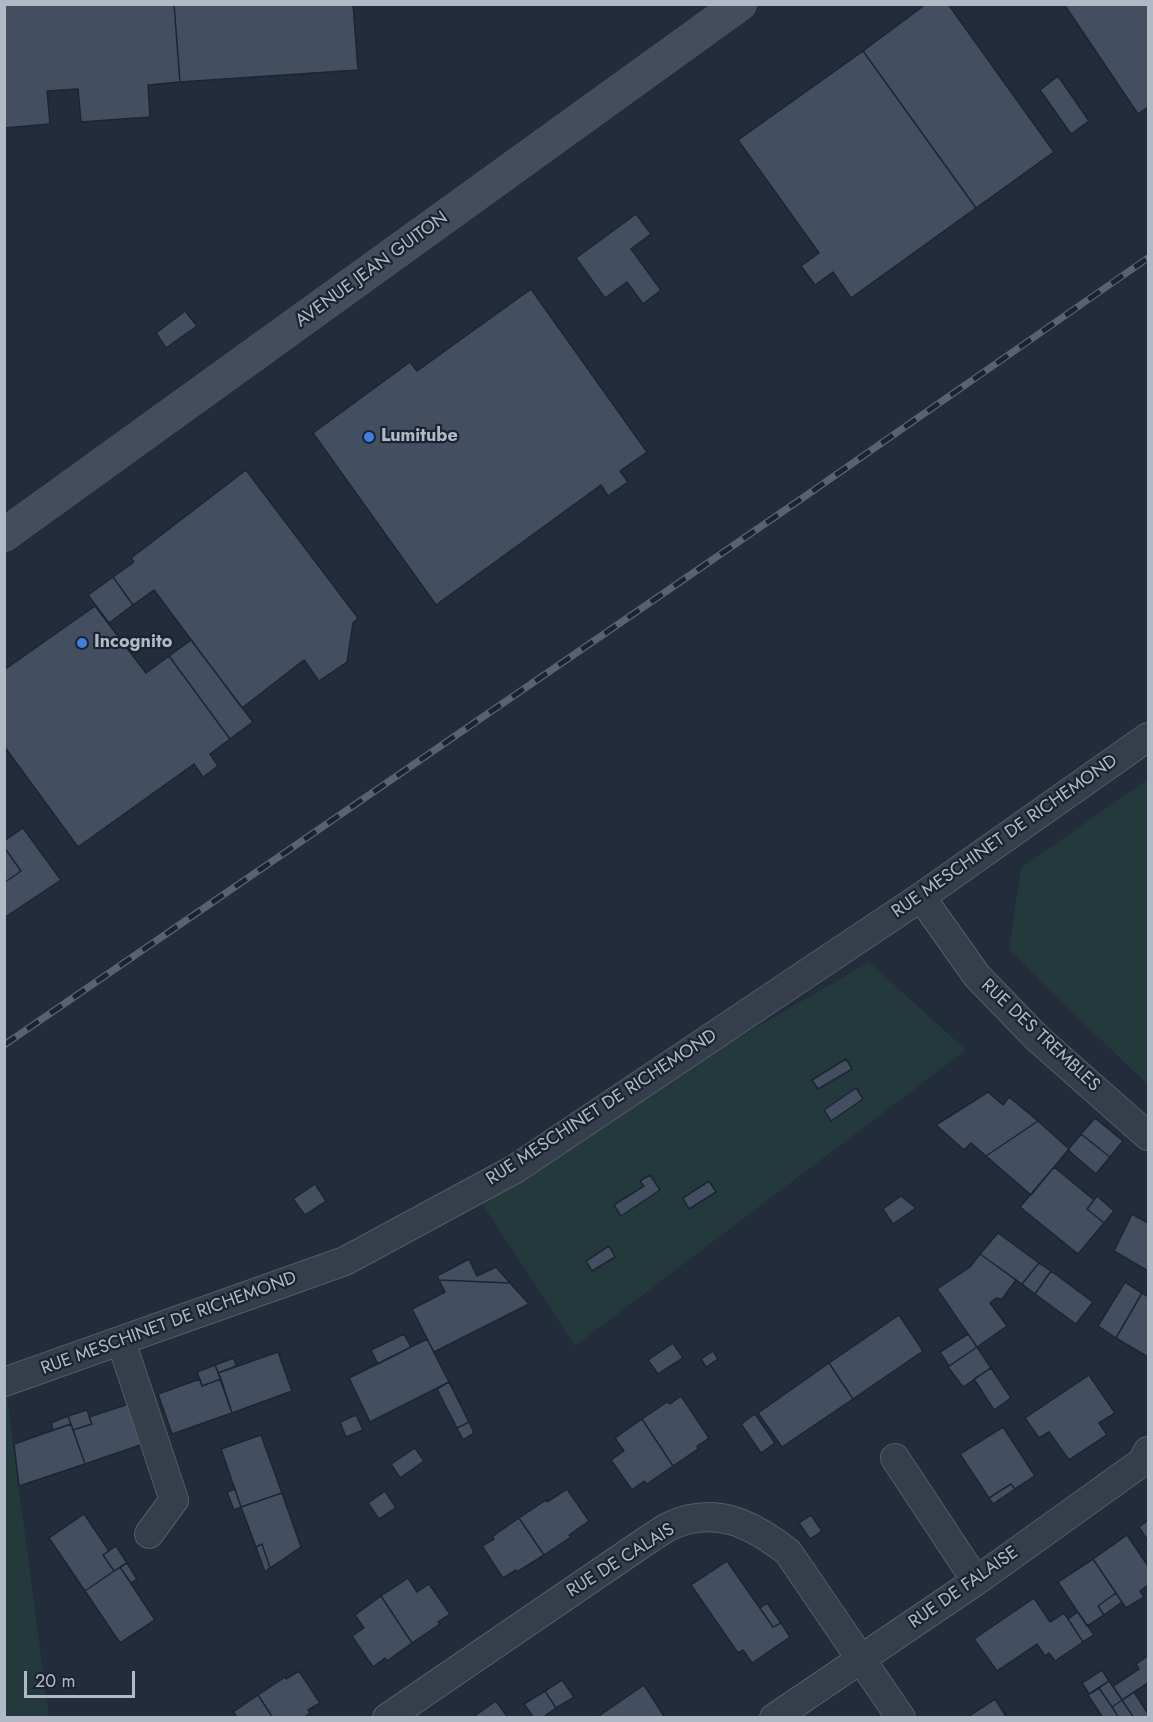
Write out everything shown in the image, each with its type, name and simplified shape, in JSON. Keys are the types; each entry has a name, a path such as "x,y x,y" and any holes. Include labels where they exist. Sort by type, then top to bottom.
{"main road":[{"name":"AVENUE JEAN GUITON","path":"4,535 740,4"}],"street":[{"name":"RUE MESCHINET DE RICHEMOND","path":"4,1382 345,1261 515,1169 921,897 1149,736"},
{"name":"RUE DES TREMBLES","path":"921,897 977,976 1037,1038 1149,1136"},
{"path":"121,1341 174,1500 149,1534"},
{"name":"RUE DE FALAISE","path":"774,1718 976,1581 1142,1462 1149,1451"},
{"path":"895,1458 976,1581"},
{"name":"RUE DE CALAIS","path":"387,1718 670,1526 692,1519 717,1517 745,1524 788,1552 901,1718"}],"green space":[{"path":"1148,779 1148,1085 1009,949 1021,868"},
{"path":"869,962 966,1050 575,1346 474,1191"},
{"path":"7,1397 49,1717 5,1717 4,1398"}],"building":[{"path":"4,4 174,4 180,82 148,85 150,117 81,122 78,89 47,91 50,124 4,128"},
{"path":"174,4 353,4 358,70 180,82"},
{"path":"926,4 948,4 1054,152 976,208 863,51"},
{"path":"1064,4 1148,4 1148,107 1138,114"},
{"path":"863,51 976,208 851,298 833,272 815,285 801,266 819,253 738,140"},
{"path":"1058,76 1089,121 1071,134 1040,90"},
{"path":"636,214 651,234 631,249 661,290 643,304 627,282 605,298 576,258"},
{"path":"531,289 647,452 620,471 628,482 608,496 601,485 436,605 313,433 410,362 417,371"},
{"path":"185,311 197,326 166,348 156,333"},
{"path":"246,470 358,618 353,623 347,662 319,681 304,660 242,708 154,590 133,605 113,577 134,562 131,558"},
{"path":"113,577 133,605 109,623 88,595"},
{"path":"95,606 146,673 169,656 230,739 210,754 218,766 203,777 194,764 78,847 4,746 4,670"},
{"path":"191,640 253,722 230,739 169,656"},
{"path":"23,828 61,880 4,918 4,883 21,871 4,847 4,841"},
{"path":"4,847 21,871 4,883"},
{"path":"846,1059 852,1069 818,1089 812,1080"},
{"path":"856,1088 863,1099 831,1121 824,1110"},
{"path":"988,1092 1003,1105 1009,1097 1038,1121 986,1156 971,1143 964,1150 936,1125"},
{"path":"1095,1118 1123,1141 1110,1157 1081,1134"},
{"path":"1038,1121 1069,1149 1031,1195 986,1156"},
{"path":"1081,1134 1110,1157 1096,1174 1068,1150"},
{"path":"1054,1167 1094,1200 1087,1209 1104,1223 1078,1254 1020,1207"},
{"path":"650,1175 660,1190 621,1216 614,1205 644,1186 640,1181"},
{"path":"709,1181 716,1192 689,1209 683,1198"},
{"path":"315,1184 326,1201 305,1215 293,1199"},
{"path":"901,1196 916,1208 893,1224 883,1209"},
{"path":"1097,1196 1114,1211 1104,1223 1087,1209"},
{"path":"1132,1214 1148,1223 1148,1271 1114,1251"},
{"path":"998,1233 1039,1263 1022,1284 980,1254"},
{"path":"609,1246 615,1257 592,1271 586,1261"},
{"path":"980,1254 1016,1280 1002,1299 996,1298 990,1303 1007,1326 977,1347 937,1289 970,1267"},
{"path":"469,1259 477,1276 496,1267 510,1283 439,1280 437,1276"},
{"path":"1039,1263 1051,1271 1035,1294 1022,1284"},
{"path":"1051,1271 1093,1302 1076,1324 1035,1294"},
{"path":"439,1280 510,1283 529,1304 434,1352 412,1309 445,1292"},
{"path":"1125,1282 1142,1293 1116,1338 1098,1326"},
{"path":"1142,1293 1148,1297 1148,1357 1116,1338"},
{"path":"899,1315 923,1351 853,1399 829,1363"},
{"path":"404,1334 411,1347 378,1364 371,1350"},
{"path":"968,1334 977,1347 949,1366 940,1352"},
{"path":"427,1339 449,1382 370,1422 349,1378"},
{"path":"673,1343 683,1358 658,1374 648,1360"},
{"path":"977,1347 991,1368 963,1387 948,1367"},
{"path":"713,1351 718,1359 706,1367 701,1359"},
{"path":"278,1352 292,1391 232,1413 218,1373"},
{"path":"234,1358 236,1366 218,1373 215,1365"},
{"path":"829,1363 853,1399 782,1447 758,1413"},
{"path":"215,1365 221,1379 202,1386 197,1372"},
{"path":"991,1368 1011,1398 994,1410 974,1379"},
{"path":"1089,1375 1115,1413 1099,1423 1107,1435 1069,1460 1049,1432 1039,1438 1025,1418"},
{"path":"200,1379 202,1386 221,1379 232,1413 172,1434 158,1394"},
{"path":"449,1382 469,1422 457,1428 437,1389"},
{"path":"681,1396 709,1438 697,1446 698,1449 673,1466 642,1419 667,1402 670,1404"},
{"path":"132,1403 146,1443 85,1464 73,1430 92,1424 89,1417"},
{"path":"87,1410 92,1424 73,1430 68,1416"},
{"path":"755,1414 775,1443 761,1453 741,1424"},
{"path":"356,1415 363,1430 346,1437 340,1422"},
{"path":"68,1416 71,1424 53,1430 51,1423"},
{"path":"642,1419 673,1466 647,1484 644,1481 632,1490 611,1460 624,1451 615,1438"},
{"path":"469,1422 474,1433 463,1440 457,1428"},
{"path":"71,1424 85,1464 19,1486 14,1444"},
{"path":"1003,1427 1035,1476 1015,1489 1011,1484 989,1498 960,1454"},
{"path":"261,1435 282,1493 241,1507 221,1449"},
{"path":"415,1448 424,1461 400,1478 391,1464"},
{"path":"1011,1484 1015,1489 993,1504 989,1498"},
{"path":"235,1489 241,1507 234,1510 227,1492"},
{"path":"567,1489 589,1521 569,1535 571,1537 544,1555 519,1518"},
{"path":"385,1491 396,1508 379,1519 368,1503"},
{"path":"282,1493 301,1547 270,1568 262,1544 256,1547 241,1507"},
{"path":"84,1514 109,1551 103,1555 114,1571 85,1591 49,1538"},
{"path":"811,1515 822,1531 810,1539 799,1523"},
{"path":"519,1518 544,1555 503,1578 482,1546"},
{"path":"1148,1520 1148,1541 1139,1527"},
{"path":"1127,1535 1148,1566 1148,1585 1140,1591 1144,1597 1126,1608 1093,1559"},
{"path":"262,1544 270,1568 265,1572 256,1547"},
{"path":"116,1546 127,1563 114,1571 103,1555"},
{"path":"1093,1559 1116,1593 1098,1606 1104,1615 1087,1626 1058,1582"},
{"path":"727,1561 773,1627 781,1623 790,1637 752,1663 743,1650 738,1653 691,1585"},
{"path":"127,1563 137,1579 131,1583 120,1567"},
{"path":"120,1567 155,1620 120,1643 85,1591"},
{"path":"408,1578 417,1592 429,1584 450,1614 438,1622 440,1624 412,1643 381,1596"},
{"path":"1116,1593 1122,1602 1104,1615 1098,1606"},
{"path":"381,1596 412,1643 387,1661 385,1658 373,1667 352,1636 364,1628 355,1615"},
{"path":"1034,1598 1050,1622 1064,1613 1083,1642 1055,1661 1049,1653 1045,1656 1037,1644 997,1671 974,1639"},
{"path":"767,1603 781,1623 773,1627 760,1608"},
{"path":"1078,1612 1094,1635 1083,1642 1068,1619"},
{"path":"1148,1656 1148,1683 1122,1700 1113,1686 1139,1669 1136,1664"},
{"path":"1102,1670 1109,1681 1089,1694 1082,1683"},
{"path":"299,1671 320,1703 308,1710 310,1713 303,1718 273,1718 258,1695 285,1677 286,1679"},
{"path":"562,1680 574,1697 556,1708 545,1691"},
{"path":"1109,1681 1122,1700 1112,1707 1099,1688"},
{"path":"644,1685 665,1718 596,1718"},
{"path":"1099,1688 1119,1718 1103,1718 1088,1695"},
{"path":"545,1691 556,1708 542,1718 534,1718 524,1704"},
{"path":"1134,1692 1148,1714 1148,1718 1134,1718 1122,1700"},
{"path":"258,1695 273,1718 232,1718 236,1715 233,1712"},
{"path":"995,1699 1007,1718 966,1718"},
{"path":"1122,1700 1134,1718 1119,1718 1112,1707"},
{"path":"496,1701 508,1718 473,1718 473,1717"}],"railway":[{"path":"4,1045 804,497 1148,258"}],"place":[{"name":"Lumitube","path":"369,437"},
{"name":"Incognito","path":"82,643"}]}
